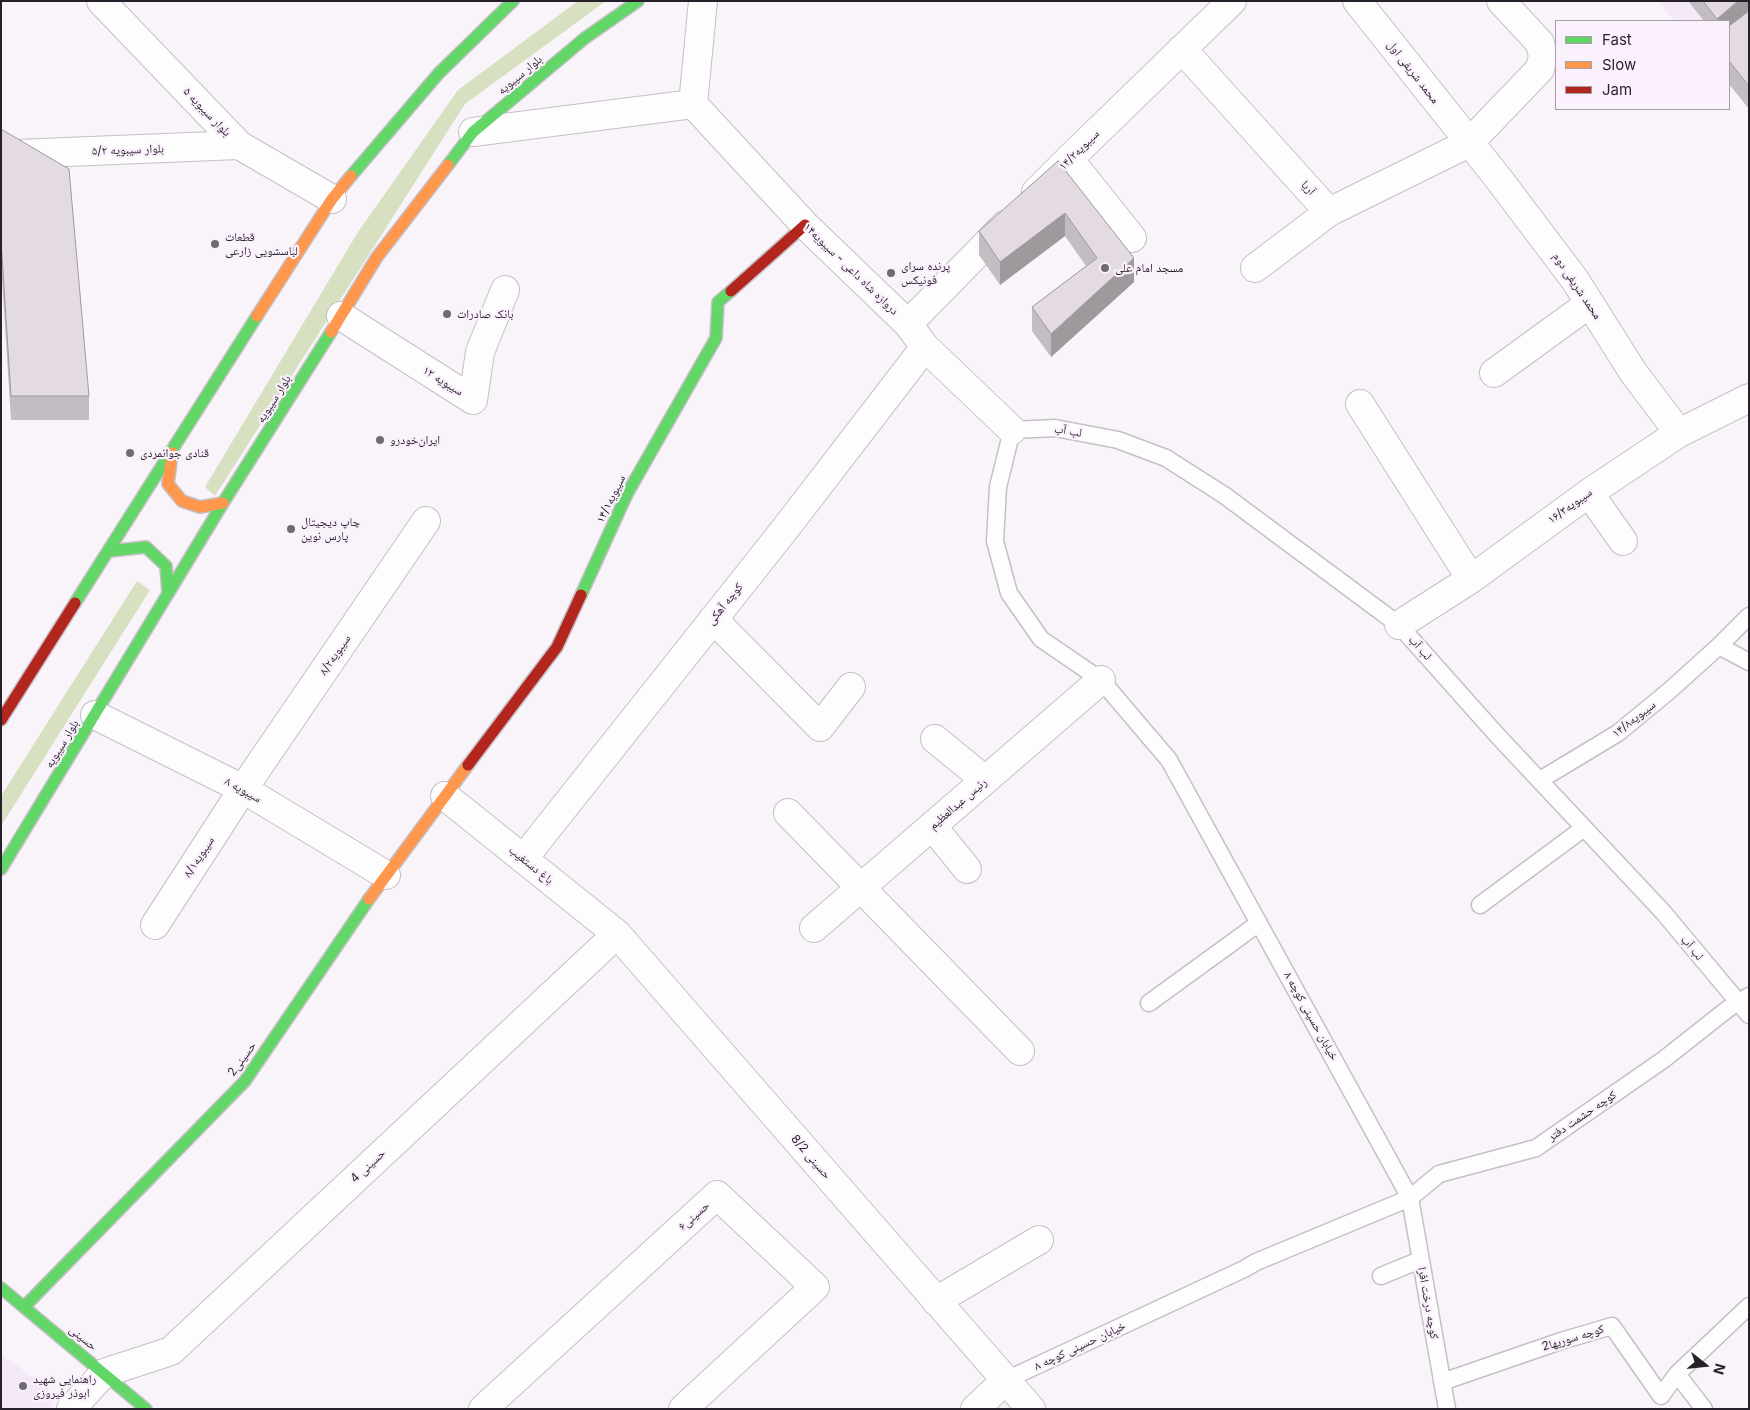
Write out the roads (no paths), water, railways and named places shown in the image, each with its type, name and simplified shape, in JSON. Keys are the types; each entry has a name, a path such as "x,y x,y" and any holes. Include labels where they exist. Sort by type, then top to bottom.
{"main road":[{"path":"1,720 332,199 439,73 513,1"},
{"name":"بلوار سیبویه","path":"1,869 223,503 377,257 473,132 585,38 638,1"},
{"name":"سیبویه۱۴/۱","path":"445,796 557,647 627,494 716,338 718,302 805,225"},
{"path":"172,453 168,484 182,501 200,507 223,503"},
{"path":"110,551 146,547 166,566 168,593"},
{"name":"حسینی2","path":"24,1307 245,1081 386,875 445,796"},
{"name":"حسینی","path":"1,1288 146,1409"}],"street":[{"name":"بلوار سیبویه ۵","path":"101,1 239,145 332,199"},
{"path":"473,132 693,104 703,1"},
{"name":"سیبویه۱۴/۲","path":"908,324 1069,159 1232,1"},
{"name":"محمد شریفی اول","path":"1357,1 1469,143"},
{"path":"1255,268 1329,212 1469,143 1540,69 1543,56 1540,43 1501,1"},
{"name":"آریا","path":"1182,49 1329,212"},
{"name":"دروازه شاه داعی - سیبویه۱۴","path":"693,104 805,225 908,324 925,347 1012,430"},
{"name":"محمد شریفی دوم","path":"1469,143 1498,178 1574,280 1633,372 1679,434"},
{"name":"بلوار سیبویه ۵/۲","path":"17,154 239,145"},
{"path":"1069,159 1132,238"},
{"name":"سیبویه ۱۲","path":"341,316 473,400 480,352 505,290"},
{"path":"1494,372 1590,304"},
{"name":"کوچه آهکی","path":"523,858 785,529 925,347"},
{"name":"سیبویه۱۶/۳","path":"1399,625 1471,578 1589,493 1679,434 1749,398"},
{"path":"1360,404 1471,578"},
{"path":"1589,493 1623,541"},
{"name":"سیبویه۸/۲","path":"243,789 426,521"},
{"path":"713,619 820,727 851,686"},
{"name":"رئیس عبدالعظیم","path":"814,928 1101,680"},
{"name":"سیبویه ۸","path":"95,715 243,789 386,875"},
{"path":"935,739 985,780"},
{"name":"سیبویه۸/۱","path":"155,925 243,789"},
{"name":"باغ دستغیب","path":"445,796 616,934"},
{"path":"788,813 1020,1051"},
{"path":"932,826 967,869"},
{"name":"8/2 حسینی","path":"616,934 1032,1409"},
{"name":"حسینی 4","path":"104,1373 171,1351 616,934"},
{"name":"حسینی۶","path":"483,1409 717,1195 814,1287 683,1409"},
{"path":"936,1301 1039,1240"},
{"path":"71,1409 104,1373"},
{"name":"خیابان حسینی کوچه ۸","path":"975,1409 1006,1380"}],"lane":[{"name":"لب آب","path":"1012,430 1055,428 1118,440 1166,458 1224,495 1399,625 1496,734 1743,999 1749,1015"},
{"name":"خیابان حسینی کوچه ۸","path":"1006,1380 1256,1262 1410,1198 1169,760 1101,680 1040,639 1009,593 995,541 998,487 1012,430"},
{"name":"سیبویه۱۴/۸","path":"1540,780 1618,733 1669,691 1749,616"},
{"path":"1719,646 1749,662"},
{"path":"1480,905 1584,828"},
{"path":"1149,1003 1260,923"},
{"name":"کوچه حشمت دفتر","path":"1410,1198 1440,1174 1536,1148 1675,1051 1743,999"},
{"name":"کوچه درخت افرا","path":"1410,1198 1447,1409"},
{"path":"1381,1276 1420,1260"},
{"path":"1704,1409 1677,1374 1749,1306"},
{"name":"کوچه سوریها2","path":"1442,1382 1561,1341 1612,1326 1661,1396 1677,1374"}],"place":[{"name":"قطعات لباسشویی زارعی","path":"215,244"},
{"name":"مسجد امام علی","path":"1105,268"},
{"name":"پرنده سرای فونیکس","path":"891,273"},
{"name":"بانک صادرات","path":"447,314"},
{"name":"ایران‌خودرو","path":"380,440"},
{"name":"قنادی جوانمردی","path":"130,453"},
{"name":"چاپ دیجیتال پارس نوین","path":"291,529"},
{"name":"راهنمایی شهید ابوذر فیروزی","path":"23,1386"}]}
